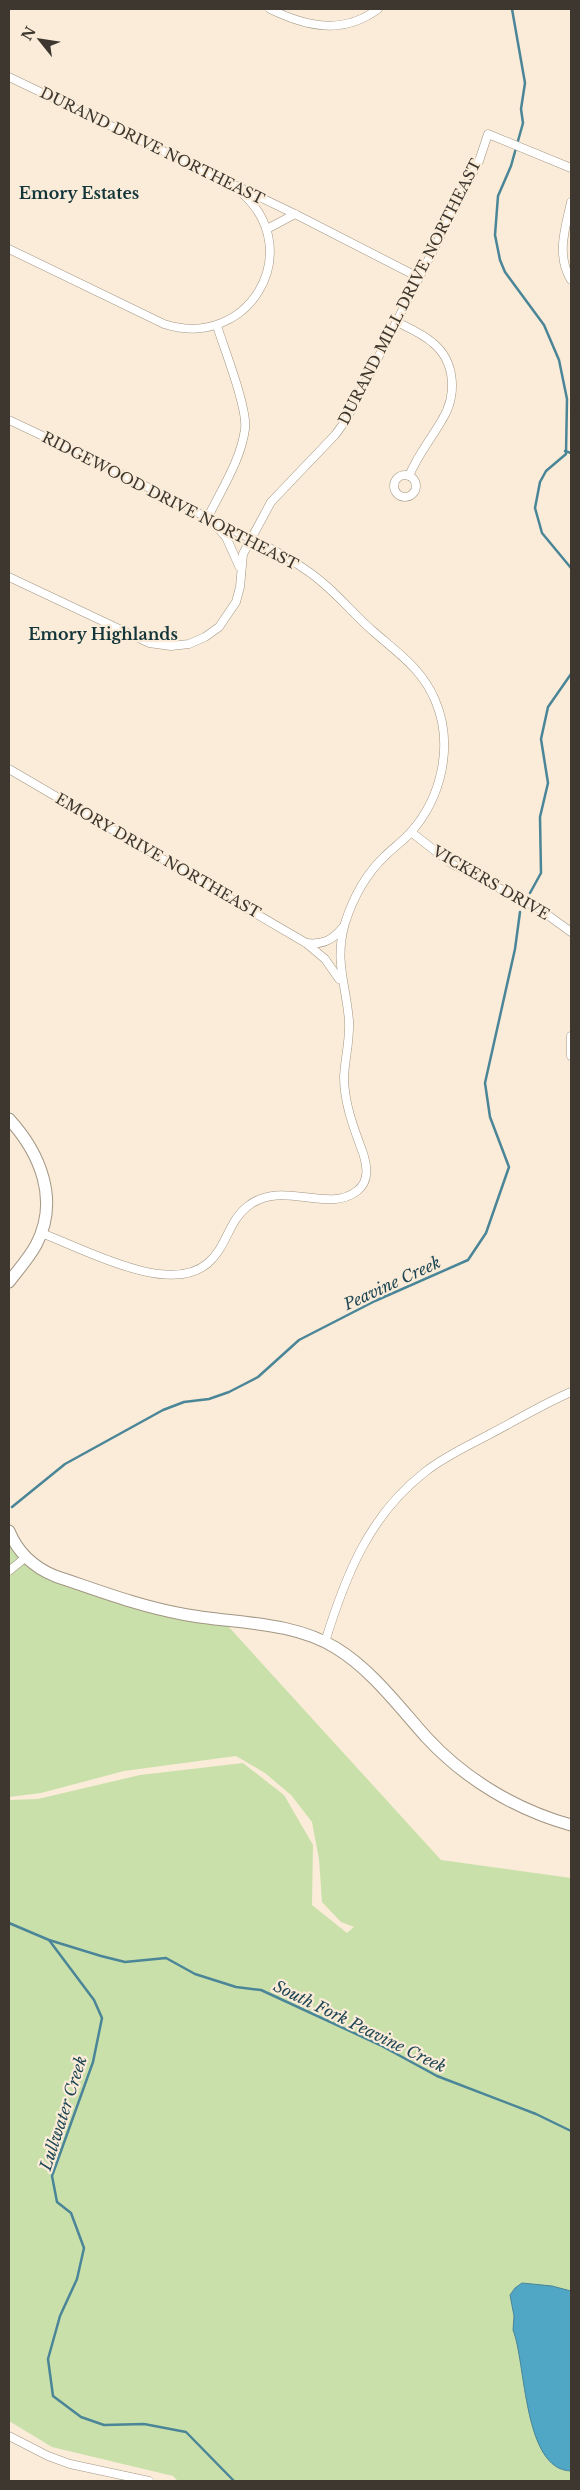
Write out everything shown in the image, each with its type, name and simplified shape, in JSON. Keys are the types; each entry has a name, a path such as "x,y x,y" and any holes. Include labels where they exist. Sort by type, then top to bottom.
{"street":[{"path":"270,9 306,24 336,27 360,20 378,9"},
{"name":"DURAND DRIVE NORTHEAST","path":"9,77 238,189 295,214 418,277"},
{"name":"DURAND MILL DRIVE NORTHEAST","path":"240,568 243,554 275,496 341,428 479,160 488,134 571,168"},
{"path":"9,249 164,324 189,329 217,326 241,312 261,287 269,260 267,229 256,207 238,189"},
{"path":"571,202 562,248 565,265 571,280"},
{"name":"DURAND DRIVE NORTHEAST","path":"267,229 295,214"},
{"path":"397,322 435,344 442,354 452,378 450,406 414,463 409,476"},
{"path":"9,577 141,640 171,646 198,641 212,633 224,621 232,610 238,594 240,568 226,537 208,517 239,452 245,429 243,410 217,326"},
{"name":"RIDGEWOOD DRIVE NORTHEAST","path":"9,420 124,474 282,554 321,581 377,634 407,658 435,699 442,727 442,768 431,802 411,832 371,872 357,893 345,925 340,960 349,1038 344,1075 346,1094 366,1165 366,1178 358,1190 342,1198 335,1199 292,1194 268,1195 260,1198 236,1216 218,1253 211,1260 196,1271 178,1276 158,1276 147,1273 41,1233"},
{"name":"EMORY DRIVE NORTHEAST","path":"9,769 306,943 331,966 344,993"},
{"name":"VICKERS DRIVE","path":"411,832 452,864 538,908 571,932"},
{"path":"306,943 329,941 345,925"},
{"path":"571,1036 571,1056"},
{"path":"9,1119 32,1148 43,1171 47,1201 41,1233 28,1257 9,1282"},
{"path":"325,1642 340,1594 359,1550 386,1510 401,1493 438,1463 571,1392"},
{"path":"9,1531 26,1557 45,1571 149,1607 196,1617 281,1628 325,1642 359,1665 429,1740 483,1786 523,1808 571,1825"},
{"path":"9,1571 26,1557"},
{"path":"9,2436 48,2456 70,2464 149,2481"}],"green space":[{"path":"9,1527 17,1544 55,1572 134,1605 227,1625 441,1860 571,1878 571,2481 178,2481 173,2476 52,2447 9,2421 9,1800 38,1799 140,1775 243,1763 284,1795 313,1845 312,1905 347,1933 354,1927 341,1922 322,1902 319,1859 312,1822 291,1795 265,1773 236,1756 124,1771 41,1793 9,1797"}],"water":[{"path":"522,2283 552,2286 571,2291 571,2471 555,2466 544,2453 535,2434 529,2412 513,2330 514,2316 510,2295"}],"waterway":[{"path":"512,9 525,83 521,109 523,123 511,166 498,196 495,235 500,260 505,272 544,325 559,360 567,399 566,454 546,471 540,482 535,508 542,533 571,568"},
{"name":"Peavine Creek","path":"565,451 571,453"},
{"name":"Peavine Creek","path":"530,893 541,873 540,817 548,783 541,739 548,707 571,674"},
{"name":"Peavine Creek","path":"12,1507 65,1464 163,1410 184,1402 209,1399 229,1392 258,1377 299,1340 375,1301 468,1260 486,1233 509,1167 490,1117 485,1083 515,949 520,912"},
{"name":"South Fork Peavine Creek","path":"9,1923 49,1940 101,1956 125,1962 166,1958 195,1974 236,1987 261,1990 380,2045 437,2076 536,2114 571,2131"},
{"name":"Lullwater Creek","path":"49,1940 94,2000 102,2018 93,2062 52,2176 57,2202 71,2213 84,2248 77,2279 60,2316 48,2359 53,2396 81,2417 104,2425 144,2424 186,2432 234,2481"}],"district":[{"name":"Emory Estates","path":"79,193"},
{"name":"Emory Highlands","path":"103,634"}]}
